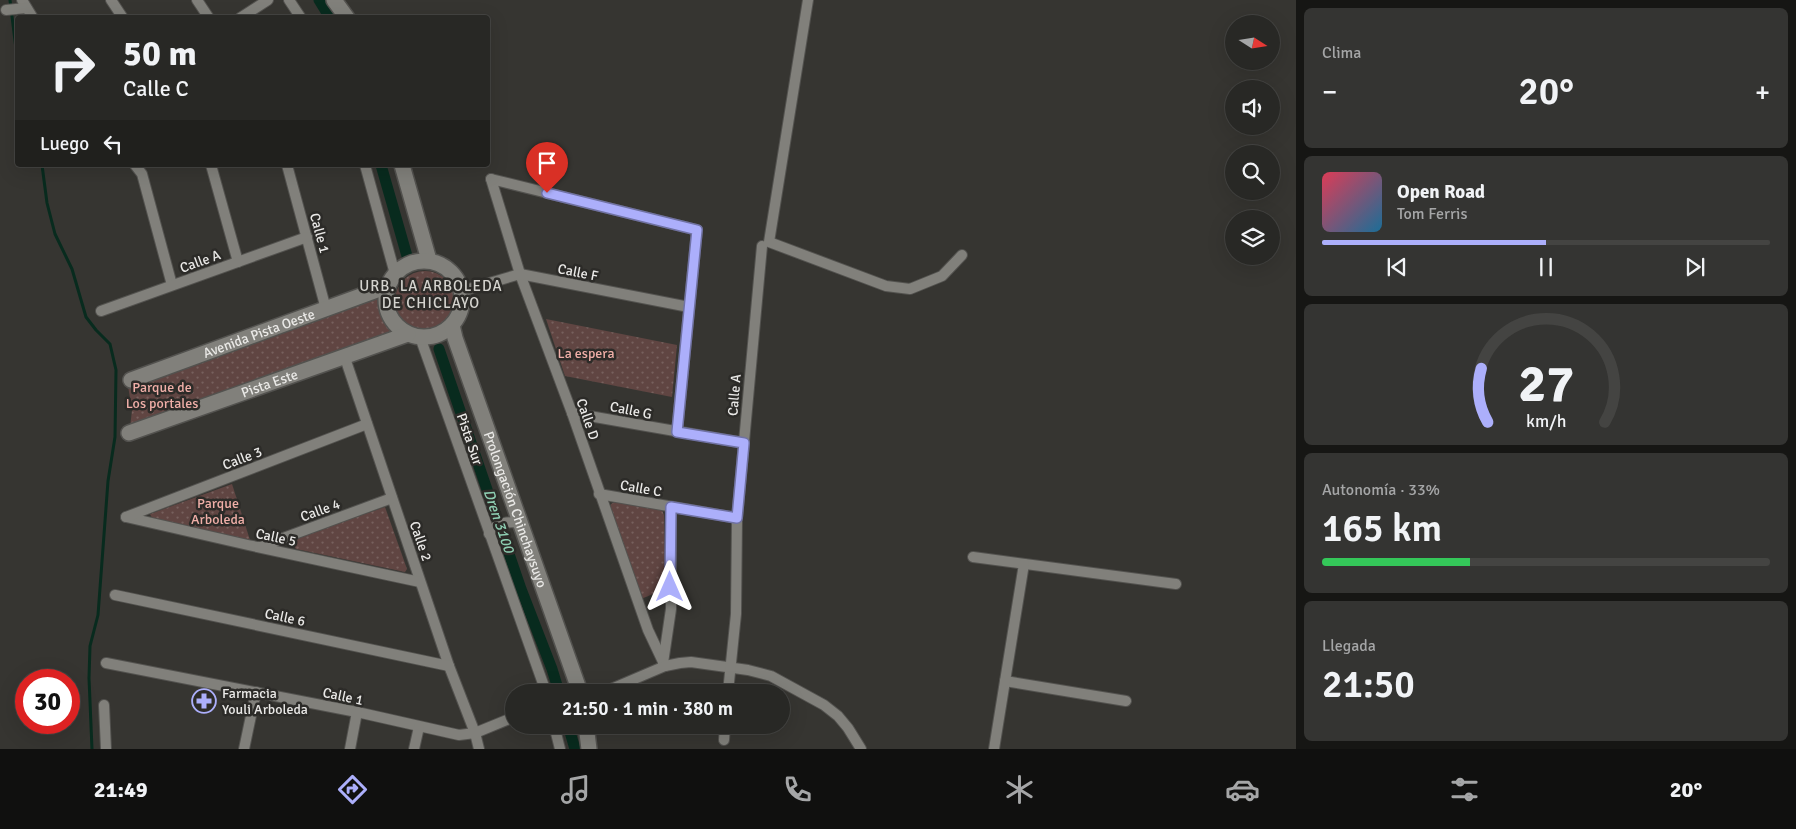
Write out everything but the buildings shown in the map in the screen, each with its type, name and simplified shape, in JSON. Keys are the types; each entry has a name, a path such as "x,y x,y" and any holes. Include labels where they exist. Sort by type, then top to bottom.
{"street":[{"path":"111,0 121,15"},
{"path":"197,0 207,15"},
{"path":"245,15 268,0"},
{"path":"289,0 298,15"},
{"path":"334,0 344,15"},
{"path":"808,0 769,242 886,286 910,289 942,276 962,255"},
{"path":"11,10 24,4 31,15"},
{"path":"137,167 142,174 172,286"},
{"path":"211,167 238,262"},
{"name":"Calle 1","path":"288,167 326,309"},
{"path":"364,167 391,280"},
{"path":"403,167 429,260"},
{"name":"Calle D","path":"664,664 648,630 572,413 520,274 491,179 697,230 690,307"},
{"name":"Calle A","path":"101,311 307,237"},
{"name":"Calle A","path":"729,684 736,614 737,518 762,246"},
{"path":"429,260 440,264 458,280 462,291 462,303 459,315 452,325 443,332 432,336 414,335 399,328 389,314 386,297 391,280 404,266 416,261 429,260"},
{"name":"Calle F","path":"462,291 520,274 690,307"},
{"name":"Avenida Pista Oeste","path":"131,380 326,309 391,280"},
{"path":"677,432 690,307"},
{"name":"Prolongación Chinchaysuyo","path":"452,325 516,522 577,684"},
{"name":"Pista Este","path":"129,433 414,335"},
{"name":"Pista Sur","path":"414,335 491,531 543,684"},
{"name":"Calle 2","path":"345,358 420,582 475,733 479,749"},
{"name":"Calle G","path":"572,413 744,443"},
{"name":"Calle 3","path":"126,517 367,424"},
{"name":"Calle C","path":"599,494 737,518"},
{"name":"Calle 4","path":"258,547 392,498"},
{"path":"664,664 671,609 671,507"},
{"name":"Calle 5","path":"126,517 420,582"},
{"path":"491,531 498,525 516,522"},
{"path":"973,557 1176,584"},
{"path":"994,749 1024,564"},
{"name":"Calle 6","path":"115,595 449,666"},
{"path":"648,630 656,631 669,628"},
{"path":"621,684 664,664 691,662 730,667 771,676 824,705 838,716 861,749"},
{"name":"Calle 1","path":"106,663 357,712 459,735 475,733 505,721"},
{"path":"1005,681 1126,701"},
{"path":"244,749 256,692"},
{"path":"104,705 106,749"},
{"path":"350,749 357,712"},
{"path":"414,749 419,727"},
{"path":"556,734 560,749"},
{"path":"587,734 589,749"},
{"path":"724,734 724,740"}],"green space":[{"path":"419,271 431,271 442,276 450,284 455,295 453,313 442,326 431,331 419,331 408,326 400,318 395,307 395,295 400,284 408,276"},
{"name":"Parque de Los portales","path":"381,296 385,315 395,332 130,428 132,410 128,386"},
{"name":"La espera","path":"546,319 677,345 672,397 565,376"},
{"name":"Parque Arboleda","path":"232,484 250,540 153,520 150,514"},
{"path":"615,502 662,510 664,515 665,589 641,599 609,509 611,504"},
{"path":"385,507 407,569 405,572 296,549 294,546 295,538"}],"waterway":[{"path":"10,0 15,41"},
{"name":"Dren 3100","path":"319,0 328,15"},
{"path":"42,167 47,203 55,234 72,269 86,317 110,344 116,370 115,437 108,481 98,615 90,646 89,678 92,749"},
{"name":"Dren 3100","path":"382,167 407,256"},
{"name":"Dren 3100","path":"439,349 521,589 557,684"},
{"name":"Dren 3100","path":"571,734 575,749"}],"place":[{"name":"Farmacia Youli Arboleda","path":"204,701"}],"district":[{"name":"URB. LA ARBOLEDA DE CHICLAYO","path":"431,294"}],"route":[{"path":"547,193 697,230 677,432 744,443 737,518 671,507 670,587"}]}
